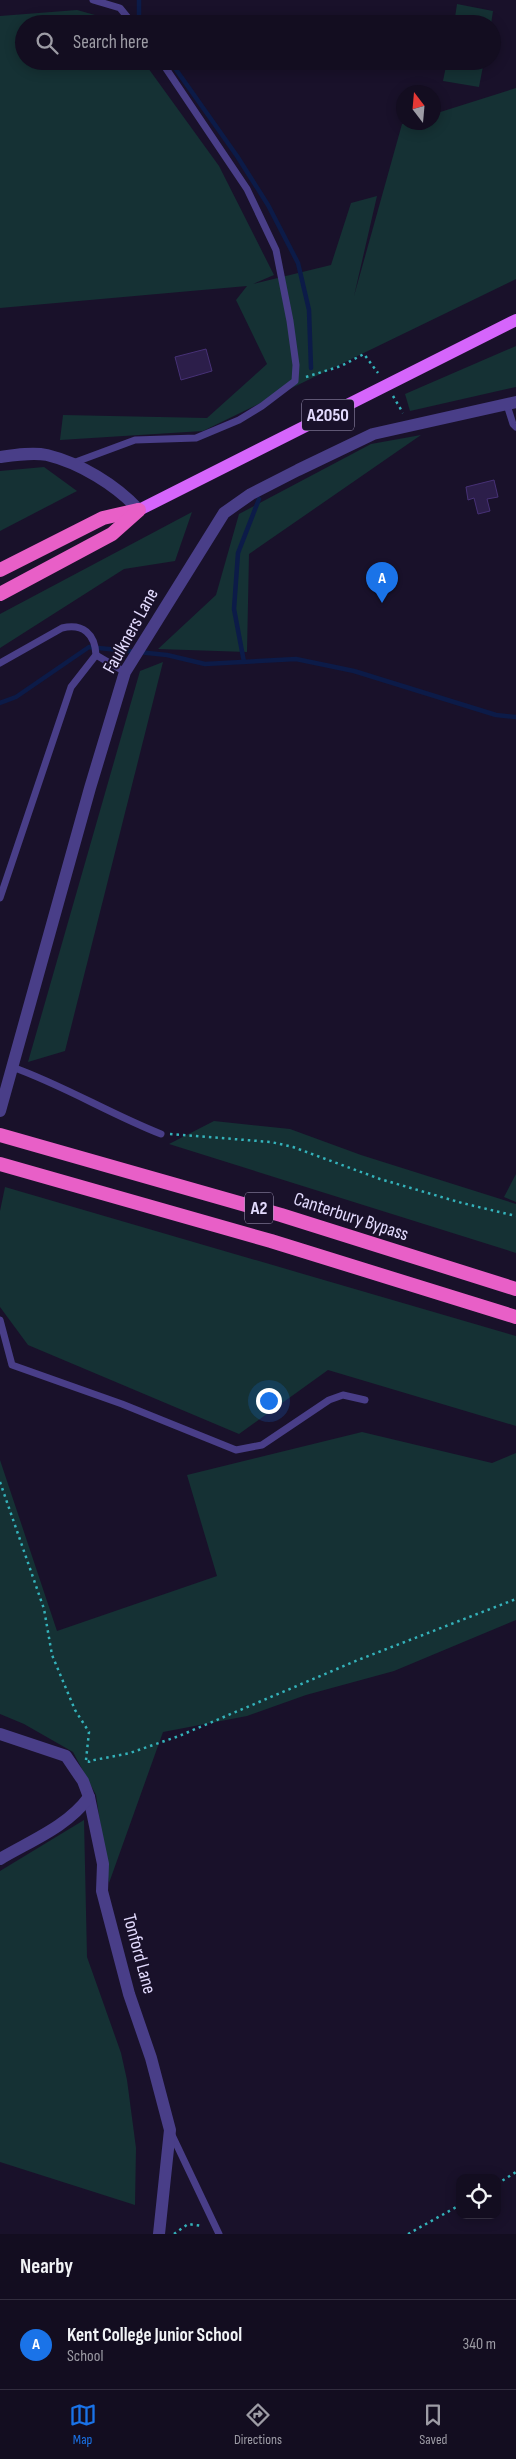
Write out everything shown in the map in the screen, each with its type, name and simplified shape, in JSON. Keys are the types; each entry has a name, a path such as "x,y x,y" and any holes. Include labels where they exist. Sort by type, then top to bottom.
{"highway":[{"path":"0,570 103,518 139,510"},
{"path":"0,594 112,534 139,510"},
{"name":"Canterbury Bypass","path":"0,1135 281,1215 516,1289"},
{"name":"A2","path":"0,1164 272,1240 516,1317"}],"main road":[{"name":"A2050","path":"139,510 516,320"}],"street":[{"name":"Faulkners Lane","path":"0,1109 90,788 128,667 224,512 251,494 373,434 511,403"},
{"path":"0,457 45,455 72,463 128,497 139,510"},
{"name":"Tonford Lane","path":"0,1734 66,1756 83,1781 89,1797 103,1864 102,1891 129,1994 151,2058 170,2130 160,2234"},
{"path":"0,1859 61,1824 81,1808 89,1797"}],"lane":[{"path":"93,0 120,8 126,15"},
{"path":"72,463 135,440 196,438 238,420 262,406 295,381 296,365 290,321 283,280 273,243 246,190 167,70"},
{"path":"511,403 513,424 516,427"},
{"path":"0,663 62,628 73,625 88,632 95,644 96,655 71,687 0,898"},
{"path":"96,655 128,667"},
{"path":"12,1067 38,1076 132,1122 161,1134"},
{"path":"0,1320 12,1364 122,1404 236,1450 262,1445 328,1400 343,1395 365,1400"},
{"path":"170,2130 219,2234"}],"path":[{"path":"295,381 341,366 364,354 387,385 410,426"},
{"path":"161,1134 262,1141 293,1147 380,1179 462,1203 516,1216"},
{"path":"0,1482 44,1609 52,1655 75,1710 89,1732 83,1781"},
{"path":"83,1781 90,1761 130,1752 179,1736 358,1660 516,1599"},
{"path":"501,2182 516,2173"},
{"path":"408,2234 456,2207"},
{"path":"174,2234 188,2224 206,2226"}],"green space":[{"path":"457,4 493,11 492,15 455,15"},
{"path":"77,10 95,15 15,15 15,70 150,70 219,166 274,275 253,284 331,265 351,203 377,196 354,296 400,130 441,130 441,112 516,88 516,279 203,431 60,440 63,415 207,418 267,364 236,300 247,286 0,308 0,16"},
{"path":"445,70 482,70 479,87 443,81"},
{"path":"516,346 516,387 410,411 405,394"},
{"path":"421,435 249,554 247,652 158,649 216,595 239,514 371,444"},
{"path":"44,467 77,491 0,531 0,471"},
{"path":"192,512 175,561 124,569 0,648 0,614"},
{"path":"163,662 65,1051 28,1062 140,671"},
{"path":"214,1121 290,1129 361,1155 516,1204 516,1253 169,1144"},
{"path":"516,1174 516,1202 504,1197"},
{"path":"5,1187 516,1336 516,1426 328,1370 239,1434 28,1345 0,1307 0,1211"},
{"path":"362,1432 492,1463 516,1453 516,1620 394,1671 306,1695 247,1716 163,1732 109,1883 96,1795 73,1752 24,1724 0,1714 0,1460 57,1631 217,1576 187,1475"},
{"path":"84,1820 87,1957 121,2053 127,2080 136,2148 135,2205 0,2162 0,1871"}],"building":[{"path":"206,349 212,371 181,380 175,357"},
{"path":"494,480 498,497 487,499 490,511 478,514 474,498 468,500 466,487"}],"waterway":[{"path":"139,0 139,15"},
{"path":"176,70 237,156 268,205 298,263 309,310 311,368"},
{"path":"244,662 234,609 238,553 259,499"},
{"path":"0,703 16,697 89,647 167,655 205,664 296,659 354,671 496,715 516,717"}],"place":[{"name":"Kent College Junior School","path":"382,603"}]}
